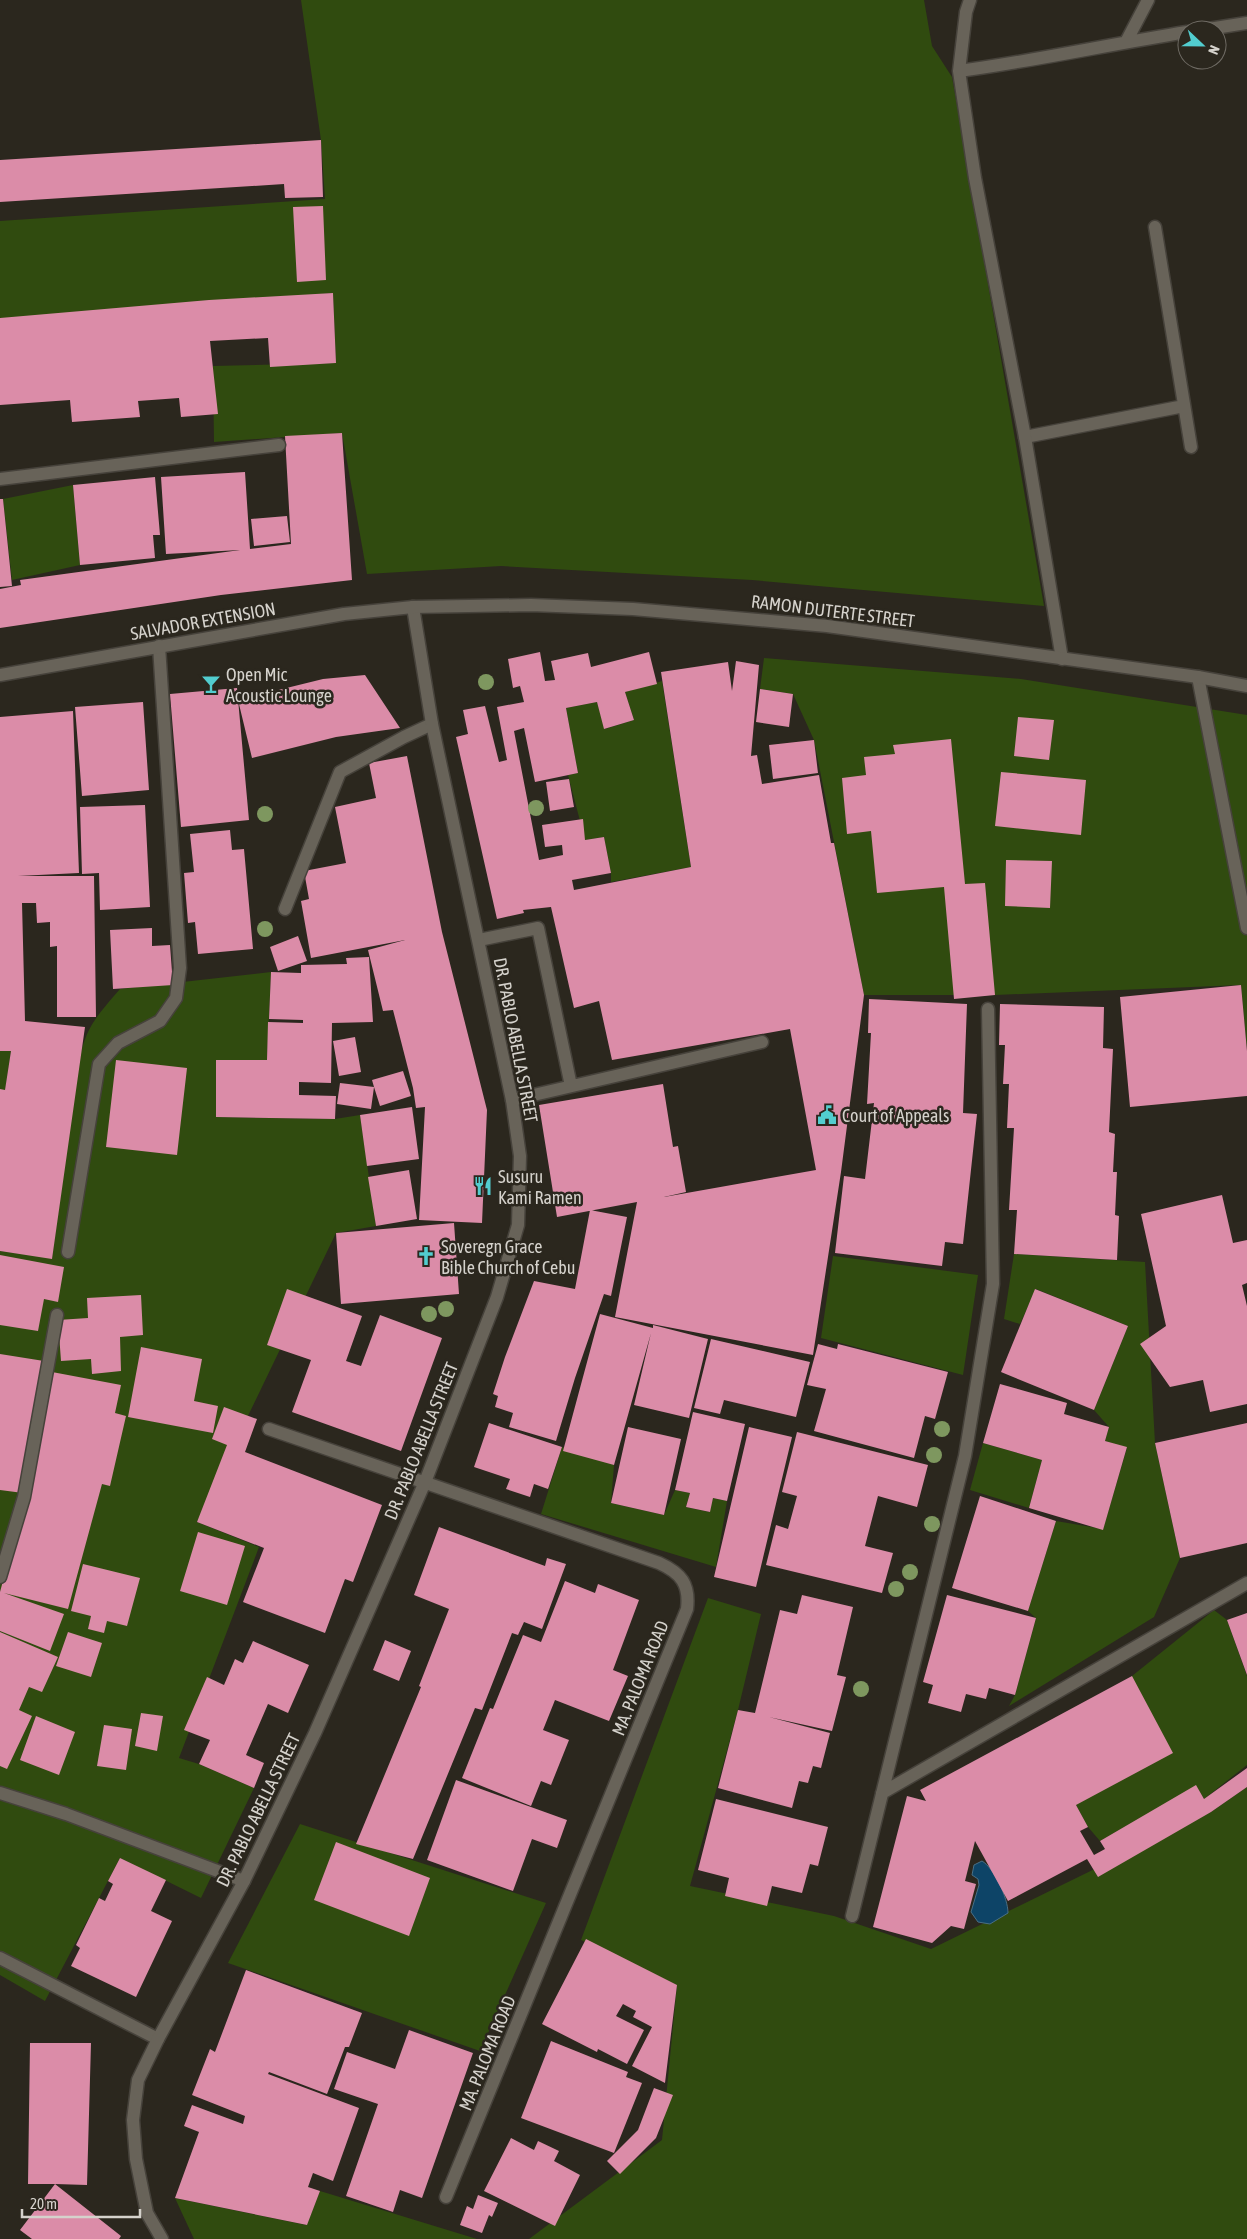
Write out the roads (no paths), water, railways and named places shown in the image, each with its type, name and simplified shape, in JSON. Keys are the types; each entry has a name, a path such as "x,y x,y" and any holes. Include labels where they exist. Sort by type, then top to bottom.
{"street":[{"path":"970,0 966,12 959,71 975,178 1026,437 1062,658"},
{"path":"1126,42 1148,0"},
{"path":"1227,26 1247,23"},
{"path":"959,71 1023,62 1177,34"},
{"path":"1155,227 1191,447"},
{"path":"1026,437 1184,406"},
{"path":"0,479 279,444"},
{"name":"RAMON DUTERTE STREET","path":"413,607 532,605 662,611 827,626 1198,677 1247,686"},
{"name":"SALVADOR EXTENSION","path":"0,675 344,614 413,607"},
{"name":"DR. PABLO ABELLA STREET","path":"162,2239 147,2213 136,2159 132,2120 138,2080 158,2039 244,1880 315,1733 425,1482 497,1297 518,1226 520,1156 512,1100 432,724 413,607"},
{"path":"68,1252 100,1064 118,1043 160,1021 176,998 180,968 159,646"},
{"path":"1198,677 1247,928"},
{"path":"285,910 340,772 432,724"},
{"path":"479,940 538,928 571,1086"},
{"path":"852,1916 965,1456 994,1284 988,1009"},
{"path":"512,1100 762,1042"},
{"path":"0,1577 24,1497 57,1315"},
{"name":"MA. PALOMA ROAD","path":"269,1429 659,1563 674,1570 684,1582 689,1596 687,1609 446,2197"},
{"path":"882,1793 1247,1583"},
{"path":"0,1793 66,1814 244,1880"},
{"path":"0,1958 158,2039"}],"water":[{"path":"982,1861 996,1877 1006,1900 1008,1913 990,1924 978,1922 971,1912 979,1885 978,1879 972,1875 974,1865"}],"place":[{"name":"Open Mic Acoustic Lounge","path":"211,684"},
{"name":"Court of Appeals","path":"827,1115"},
{"name":"Susuru Kami Ramen","path":"483,1186"},
{"name":"Soveregn Grace Bible Church of Cebu","path":"426,1256"}]}
